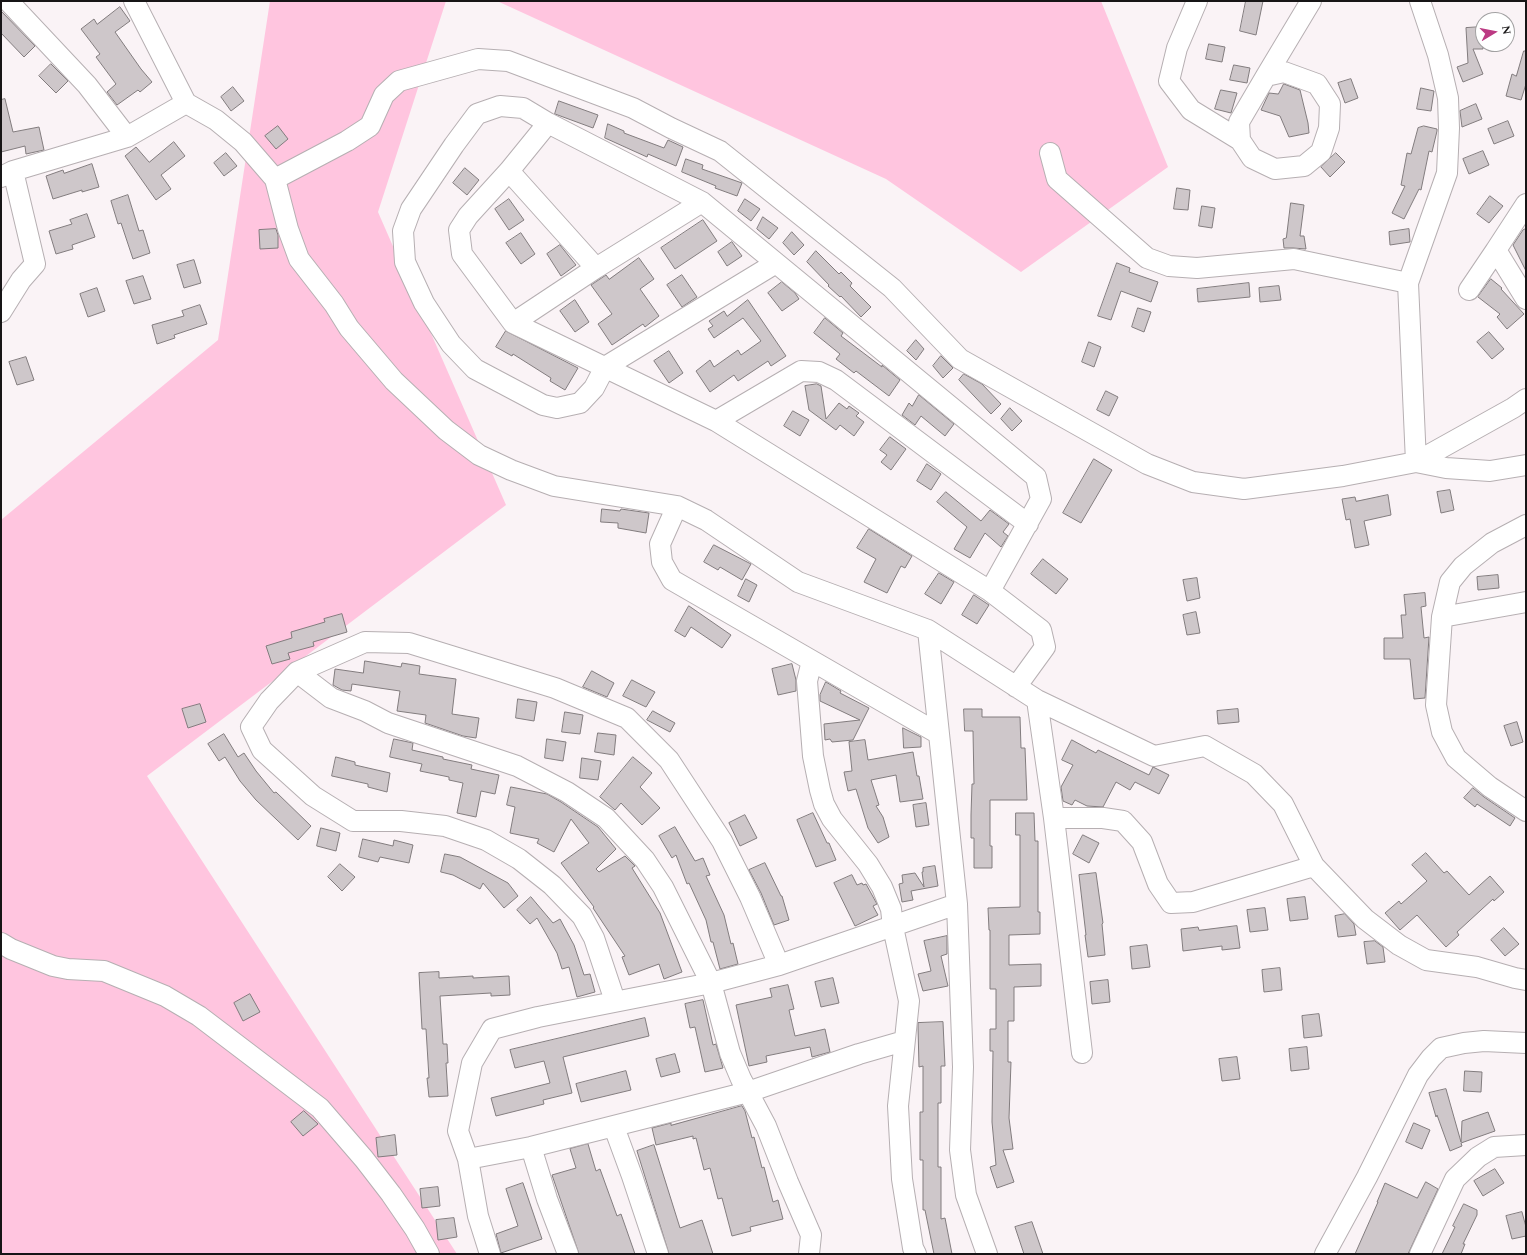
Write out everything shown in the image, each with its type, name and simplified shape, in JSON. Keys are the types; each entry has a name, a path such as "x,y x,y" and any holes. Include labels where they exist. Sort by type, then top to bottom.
{"street":[{"path":"8,1 87,85 127,136"},
{"path":"134,1 186,103 216,120 243,142 275,179 288,229 299,259 334,304 349,328 394,381 446,430 479,455 511,470 554,486 677,506 706,520 798,582 928,630 1037,700 1154,756 1205,746 1254,774 1282,804 1314,866 1365,919 1399,945 1426,960 1477,967 1526,980"},
{"path":"1197,1 1176,48 1169,81 1191,110 1240,140 1252,158 1275,169 1304,166 1321,152 1329,128 1330,104 1317,84 1284,72 1266,76"},
{"path":"1240,140 1238,122 1311,1"},
{"path":"1416,462 1408,283 1447,174 1448,136 1448,98 1438,55 1420,1"},
{"path":"275,179 347,141 370,126 384,95 399,81 478,59 508,61 634,108 671,128 720,151 892,288 960,359 1147,464 1193,482 1244,489 1343,476 1416,462 1513,408 1526,399"},
{"path":"1,312 21,280 35,264 7,174 127,136 186,103"},
{"path":"776,263 605,367 594,388 580,403 557,408 543,405 475,370 451,344 424,303 405,262 403,231 411,209 454,145 477,114 500,106 523,108 548,123 702,202 1036,477 1041,499 990,591"},
{"path":"548,123 509,171 468,216 459,230 462,254 513,323 716,422 990,591 1040,630 1045,647 1016,687"},
{"path":"1050,153 1057,179 1147,258 1169,266 1197,268 1294,259 1408,283"},
{"path":"509,171 596,268"},
{"path":"513,323 596,268 702,202"},
{"path":"1470,290 1526,204"},
{"path":"1496,250 1526,299"},
{"path":"716,422 801,371 819,372 836,380 1028,524"},
{"path":"1416,462 1446,468 1490,471 1526,465"},
{"path":"677,506 660,544 662,562 672,580 940,734"},
{"path":"1526,524 1492,543 1463,566 1450,582 1442,617 1436,705 1442,732 1456,758 1490,787 1526,811"},
{"path":"1442,617 1526,602"},
{"path":"928,630 957,904 963,1067 960,1150 966,1195 987,1254"},
{"path":"615,1001 594,938 582,916 552,885 519,859 486,840 445,826 401,821 352,821 313,796 262,750 251,727 269,701 297,672 365,642 409,643 555,688 627,718 669,760 722,841 750,897 779,965"},
{"path":"812,661 807,681 813,756 820,790 824,804 832,819 868,864 882,887 891,909 893,927 909,1001 898,1106 902,1179 913,1248 916,1254"},
{"path":"297,672 331,698 365,711 388,723 517,766 567,792 606,818 645,860 663,887 711,983 730,1053 740,1079 766,1126 811,1235 809,1254"},
{"path":"1037,700 1054,818 1082,1053"},
{"path":"1054,818 1103,818 1123,821 1142,842 1158,884 1171,903 1192,902 1314,866"},
{"path":"490,1254 478,1216 468,1159 458,1132 472,1063 492,1029 538,1017 711,983 779,965 957,904"},
{"path":"1,943 11,949 53,966 68,969 104,970 165,996 199,1016 320,1108 364,1158 387,1188 415,1229 428,1254"},
{"path":"1326,1254 1367,1177 1418,1075 1431,1058 1442,1048 1464,1043 1484,1040 1526,1043"},
{"path":"468,1159 531,1147 748,1092 859,1054 904,1041"},
{"path":"614,1127 658,1254"},
{"path":"1420,1254 1455,1179 1478,1157 1494,1147 1526,1145"},
{"path":"531,1147 547,1199 568,1254"}],"shaded area":[{"path":"270,1 446,1 378,212 506,505 147,776 457,1254 1,1254 1,520 218,340"},
{"path":"497,1 1101,1 1168,167 1021,272 886,179"}],"building":[{"path":"1246,1 1263,1 1256,35 1240,31"},
{"path":"120,7 130,21 115,32 152,82 140,92 138,90 117,105 107,92 116,84 96,57 100,54 81,29 94,19 97,24"},
{"path":"1,11 35,46 24,57 1,33"},
{"path":"1475,27 1475,49 1473,49 1483,74 1463,82 1457,67 1468,63 1466,28"},
{"path":"1209,44 1225,47 1222,62 1206,59"},
{"path":"1524,51 1526,51 1526,84 1521,100 1506,96 1512,74 1516,76"},
{"path":"51,64 68,81 56,93 39,76"},
{"path":"1234,65 1250,68 1247,83 1230,80"},
{"path":"1351,79 1358,98 1345,103 1338,83"},
{"path":"1284,84 1300,90 1309,133 1289,137 1280,116 1261,110 1269,93 1278,94"},
{"path":"233,87 244,101 231,111 221,97"},
{"path":"1421,88 1434,91 1431,111 1417,109"},
{"path":"1221,90 1237,93 1231,113 1215,109"},
{"path":"5,99 13,132 39,127 44,150 26,154 25,146 1,152 1,100"},
{"path":"559,101 598,115 593,128 555,114"},
{"path":"1476,104 1482,119 1462,127 1460,111"},
{"path":"1508,121 1514,136 1494,144 1488,129"},
{"path":"608,124 624,131 624,133 664,148 668,140 683,147 676,166 648,154 647,157 605,138"},
{"path":"278,126 288,139 276,149 265,136"},
{"path":"1424,126 1437,129 1437,131 1432,152 1429,151 1421,190 1419,189 1404,219 1392,213 1405,186 1401,185 1407,153 1411,154 1418,128"},
{"path":"174,142 185,156 161,175 171,189 156,200 125,156 136,147 149,162"},
{"path":"1483,151 1489,165 1469,174 1463,159"},
{"path":"226,153 237,166 224,176 214,163"},
{"path":"1336,153 1345,162 1330,177 1321,167"},
{"path":"686,159 703,165 702,169 742,183 737,196 715,188 716,186 682,172"},
{"path":"92,164 99,187 82,192 82,190 53,199 46,176 63,170 64,173"},
{"path":"465,168 479,180 467,195 453,183"},
{"path":"1177,188 1190,190 1188,210 1174,209"},
{"path":"128,195 139,231 143,230 150,253 133,259 121,223 118,224 111,201"},
{"path":"1490,196 1503,206 1489,223 1477,214"},
{"path":"509,199 524,220 509,230 495,209"},
{"path":"745,199 760,209 751,221 738,211"},
{"path":"1291,203 1304,205 1300,236 1304,236 1306,249 1284,248 1283,239 1286,238"},
{"path":"1202,206 1215,208 1212,228 1199,226"},
{"path":"87,214 95,237 72,245 73,249 56,254 49,231 72,224 70,220"},
{"path":"763,217 778,228 769,239 757,229"},
{"path":"703,220 717,241 675,269 661,248"},
{"path":"276,229 278,235 278,248 260,249 259,230"},
{"path":"1409,229 1410,242 1390,245 1389,232"},
{"path":"1526,229 1526,271 1513,245 1523,230"},
{"path":"792,232 804,245 794,255 783,243"},
{"path":"521,233 535,254 521,264 506,243"},
{"path":"732,242 742,256 727,266 718,252"},
{"path":"560,245 576,265 561,276 547,254"},
{"path":"816,251 839,274 841,272 852,283 850,286 871,307 861,317 841,296 840,297 828,286 829,285 807,262"},
{"path":"639,258 654,279 640,289 659,316 645,327 643,324 612,345 598,324 612,314 591,285 606,275 609,279"},
{"path":"194,260 201,283 184,288 177,265"},
{"path":"1117,263 1130,268 1129,272 1158,282 1151,302 1121,291 1111,320 1098,316"},
{"path":"682,275 697,297 682,307 667,285"},
{"path":"143,276 151,299 134,304 126,281"},
{"path":"1491,279 1502,288 1501,289 1524,314 1507,329 1497,317 1500,314 1478,297"},
{"path":"782,282 795,293 799,299 782,311 768,293"},
{"path":"1249,283 1250,297 1198,302 1197,289"},
{"path":"1279,286 1281,300 1260,302 1259,288"},
{"path":"97,288 105,311 88,317 80,294"},
{"path":"575,300 589,322 575,332 560,311"},
{"path":"748,300 786,356 771,366 768,361 738,381 734,375 710,392 696,371 710,360 714,367 738,350 741,355 761,341 743,318 714,338 708,329 713,326 709,321 724,311 727,316"},
{"path":"200,305 207,324 174,335 175,338 157,344 152,325 184,316 182,311"},
{"path":"1138,308 1151,312 1144,332 1132,327"},
{"path":"825,318 843,333 841,336 882,367 882,365 900,380 889,396 856,371 854,373 836,359 840,354 814,333"},
{"path":"506,331 578,368 565,390 550,381 551,378 513,354 512,356 496,347"},
{"path":"1489,332 1504,349 1492,359 1477,342"},
{"path":"916,340 924,349 916,360 907,351"},
{"path":"1089,342 1101,347 1094,367 1082,362"},
{"path":"669,351 683,373 669,383 654,361"},
{"path":"941,356 953,368 943,378 933,366"},
{"path":"26,357 34,380 17,385 9,362"},
{"path":"964,374 982,384 1001,404 991,414 959,380"},
{"path":"817,384 821,386 826,419 839,403 847,409 849,406 859,413 856,416 864,422 854,436 840,425 836,430 809,410 805,386"},
{"path":"1106,391 1118,397 1109,416 1097,410"},
{"path":"919,395 954,424 945,436 921,416 915,425 902,415 909,403 912,406"},
{"path":"1010,408 1022,421 1012,431 1001,419"},
{"path":"793,411 809,420 800,436 784,426"},
{"path":"890,437 906,449 891,470 881,462 887,455 880,450"},
{"path":"1094,459 1112,470 1081,523 1063,513"},
{"path":"927,464 941,474 931,490 917,481"},
{"path":"1450,490 1454,510 1441,513 1437,492"},
{"path":"946,492 981,521 990,510 1009,524 1003,532 1008,536 1001,547 985,533 970,558 954,549 967,527 937,502"},
{"path":"1388,495 1391,515 1364,521 1369,545 1355,548 1350,519 1346,520 1342,499 1355,497 1356,501"},
{"path":"602,509 620,511 621,509 649,513 646,533 618,528 618,523 601,522"},
{"path":"869,529 912,556 905,568 901,566 887,593 864,582 876,559 857,548"},
{"path":"714,545 751,564 742,580 720,567 718,570 704,562"},
{"path":"1043,559 1068,579 1056,594 1031,574"},
{"path":"939,573 954,582 941,604 925,594"},
{"path":"1498,575 1499,588 1478,590 1477,577"},
{"path":"1197,578 1200,598 1187,601 1183,580"},
{"path":"746,579 757,585 749,602 738,596"},
{"path":"1425,593 1426,606 1421,607 1424,638 1429,637 1425,698 1414,699 1410,659 1384,659 1384,638 1403,638 1401,615 1406,615 1404,595"},
{"path":"974,595 989,605 977,624 962,615"},
{"path":"689,606 731,635 722,648 691,627 685,637 675,631"},
{"path":"1196,612 1200,633 1187,635 1183,615"},
{"path":"342,614 347,632 313,642 314,646 288,653 290,659 272,664 266,646 292,638 291,632 325,622 324,619"},
{"path":"365,661 401,667 402,663 420,666 419,674 456,679 452,714 479,718 476,738 463,736 425,723 426,715 397,711 400,691 352,684 351,691 342,690 333,685 335,669 363,673"},
{"path":"792,664 796,680 796,691 778,695 772,669"},
{"path":"592,671 614,683 607,697 583,687"},
{"path":"632,680 655,692 646,707 623,696"},
{"path":"826,682 841,691 840,693 869,708 853,740 832,742 830,739 825,740 824,724 860,720 820,701 820,695"},
{"path":"518,699 537,702 534,721 516,718"},
{"path":"200,704 206,722 188,728 182,709"},
{"path":"964,709 982,709 982,717 1020,717 1021,748 1025,748 1027,800 990,800 990,846 992,846 992,868 974,868 974,838 971,838 972,784 974,784 973,731 965,731"},
{"path":"1238,709 1239,722 1218,724 1217,711"},
{"path":"653,711 675,723 670,732 647,720"},
{"path":"565,712 583,715 580,734 562,732"},
{"path":"1517,722 1523,742 1511,746 1504,726"},
{"path":"903,728 921,737 921,747 904,748"},
{"path":"598,733 616,735 614,755 595,752"},
{"path":"224,734 238,757 244,753 274,793 276,792 311,826 298,840 256,800 240,781 225,757 219,761 208,744"},
{"path":"394,739 413,743 412,750 443,757 443,759 472,765 471,769 499,775 495,794 481,791 476,817 457,813 463,783 449,780 449,777 420,771 422,764 390,757"},
{"path":"547,739 566,742 563,761 545,758"},
{"path":"865,740 868,760 913,752 923,799 900,802 896,775 871,780 879,805 876,806 883,817 889,837 878,843 868,828 856,789 848,791 844,772 852,771 849,742"},
{"path":"1072,740 1096,753 1098,750 1149,775 1153,767 1169,775 1159,794 1135,782 1130,790 1116,782 1103,807 1087,806 1075,800 1072,805 1063,801 1061,787 1073,765 1062,760"},
{"path":"336,757 355,762 355,765 390,773 387,792 368,787 368,784 332,776"},
{"path":"633,757 652,773 640,787 660,808 642,825 621,803 615,810 600,797"},
{"path":"582,758 601,761 598,780 580,778"},
{"path":"511,787 547,794 598,827 616,849 596,869 599,872 625,856 635,866 632,868 660,913 682,972 664,979 659,964 629,975 622,957 625,956 593,908 594,907 561,863 589,843 571,819 554,852 537,843 539,839 510,833 515,807 507,805"},
{"path":"1473,788 1515,818 1510,826 1477,804 1475,807 1464,798"},
{"path":"926,803 929,825 916,827 913,805"},
{"path":"813,813 836,860 816,867 797,820"},
{"path":"1016,813 1034,813 1035,841 1038,841 1038,912 1040,912 1040,934 1009,935 1009,965 1041,964 1041,986 1014,987 1014,1021 1008,1021 1008,1062 1011,1062 1009,1118 1013,1149 1003,1150 1014,1182 997,1188 990,1167 996,1165 992,1122 993,1051 990,1051 990,1029 996,1029 996,989 990,989 990,930 988,908 1020,907 1020,835 1016,835"},
{"path":"745,815 757,838 740,846 729,823"},
{"path":"675,827 695,861 703,858 710,875 706,876 724,915 731,944 733,943 738,964 720,969 713,942 711,942 706,920 689,883 687,884 676,855 672,858 659,836"},
{"path":"321,828 340,833 336,851 317,846"},
{"path":"1083,835 1099,843 1089,863 1073,854"},
{"path":"363,839 393,846 394,840 413,845 409,863 380,857 378,862 359,857"},
{"path":"1426,853 1444,873 1447,871 1469,895 1490,876 1504,892 1494,901 1493,899 1457,932 1459,935 1446,947 1417,915 1400,930 1385,913 1399,901 1401,904 1427,881 1412,865"},
{"path":"445,854 460,857 508,883 518,896 504,908 483,883 480,889 453,875 441,872"},
{"path":"765,863 782,896 789,920 774,925 761,893 749,870"},
{"path":"340,864 355,877 342,891 328,877"},
{"path":"935,866 938,886 911,891 913,900 902,902 899,884 903,883 902,875 915,873 924,887 922,872 923,868"},
{"path":"1096,873 1103,923 1105,955 1088,957 1079,875"},
{"path":"852,875 857,885 862,883 863,885 866,884 877,904 873,906 878,915 855,926 834,883"},
{"path":"531,897 553,923 560,919 574,945 584,975 590,974 595,992 577,997 569,967 562,969 557,953 537,918 530,924 517,910"},
{"path":"1305,897 1308,919 1290,921 1287,899"},
{"path":"1265,908 1268,930 1250,932 1247,910"},
{"path":"1345,914 1354,924 1356,935 1338,937 1335,916"},
{"path":"1237,926 1240,948 1222,950 1222,946 1183,951 1181,929 1198,927 1199,930"},
{"path":"1504,928 1519,944 1505,956 1491,940"},
{"path":"947,936 947,954 941,956 948,986 923,991 918,974 931,971 924,941"},
{"path":"1375,941 1383,947 1385,962 1367,964 1364,942"},
{"path":"1147,945 1150,967 1132,969 1130,947"},
{"path":"1280,968 1282,990 1264,992 1262,970"},
{"path":"439,972 439,978 509,976 510,995 491,996 491,993 440,996 443,1044 447,1044 448,1063 446,1063 448,1096 429,1097 426,1029 422,1029 419,973"},
{"path":"833,978 839,1003 821,1007 815,982"},
{"path":"1108,980 1110,1002 1092,1004 1090,982"},
{"path":"788,985 794,1009 789,1010 795,1036 825,1029 830,1052 812,1057 810,1047 766,1056 767,1062 749,1066 736,1005 772,997 770,989"},
{"path":"250,994 260,1012 243,1021 234,1003"},
{"path":"703,1000 713,1045 716,1044 723,1068 705,1072 695,1027 690,1028 685,1004"},
{"path":"1319,1014 1322,1036 1304,1038 1302,1016"},
{"path":"645,1018 649,1036 563,1057 572,1093 543,1100 544,1104 496,1116 491,1098 550,1083 544,1061 515,1068 510,1050"},
{"path":"943,1022 945,1066 941,1066 941,1103 938,1103 938,1167 941,1167 941,1219 945,1218 952,1254 934,1254 925,1210 923,1210 923,1160 920,1160 920,1112 923,1112 923,1066 919,1067 918,1023"},
{"path":"1307,1047 1309,1069 1291,1071 1289,1049"},
{"path":"675,1054 680,1072 661,1077 656,1059"},
{"path":"1237,1057 1240,1079 1222,1081 1219,1059"},
{"path":"626,1071 631,1090 581,1102 576,1084"},
{"path":"1465,1071 1482,1072 1481,1092 1464,1091"},
{"path":"1446,1089 1461,1142 1462,1121 1488,1112 1495,1131 1461,1143 1462,1146 1450,1151 1437,1115 1436,1117 1429,1093"},
{"path":"742,1106 745,1111 752,1138 754,1137 762,1168 764,1167 773,1202 778,1200 783,1219 750,1227 751,1231 732,1236 722,1198 718,1199 710,1168 704,1170 696,1138 693,1139 693,1136 656,1145 652,1128 671,1123 671,1125"},
{"path":"304,1111 318,1124 303,1136 291,1122"},
{"path":"1414,1123 1430,1130 1422,1149 1406,1142"},
{"path":"395,1135 397,1155 378,1157 376,1138"},
{"path":"588,1144 596,1171 600,1169 617,1216 621,1214 635,1254 579,1254 552,1175 576,1168 570,1149"},
{"path":"654,1145 680,1228 702,1220 713,1254 669,1254 637,1151"},
{"path":"1495,1169 1504,1183 1483,1196 1474,1181"},
{"path":"1426,1182 1438,1189 1408,1254 1355,1254 1385,1183 1417,1198"},
{"path":"523,1183 542,1239 501,1253 496,1234 518,1226 506,1189"},
{"path":"438,1187 440,1206 422,1208 420,1189"},
{"path":"1464,1204 1477,1210 1477,1215 1463,1244 1465,1244 1461,1254 1442,1254 1455,1227 1453,1226"},
{"path":"1522,1212 1526,1227 1526,1236 1512,1239 1506,1216"},
{"path":"454,1218 457,1237 438,1240 436,1220"},
{"path":"1032,1222 1043,1254 1024,1254 1015,1227"}]}
